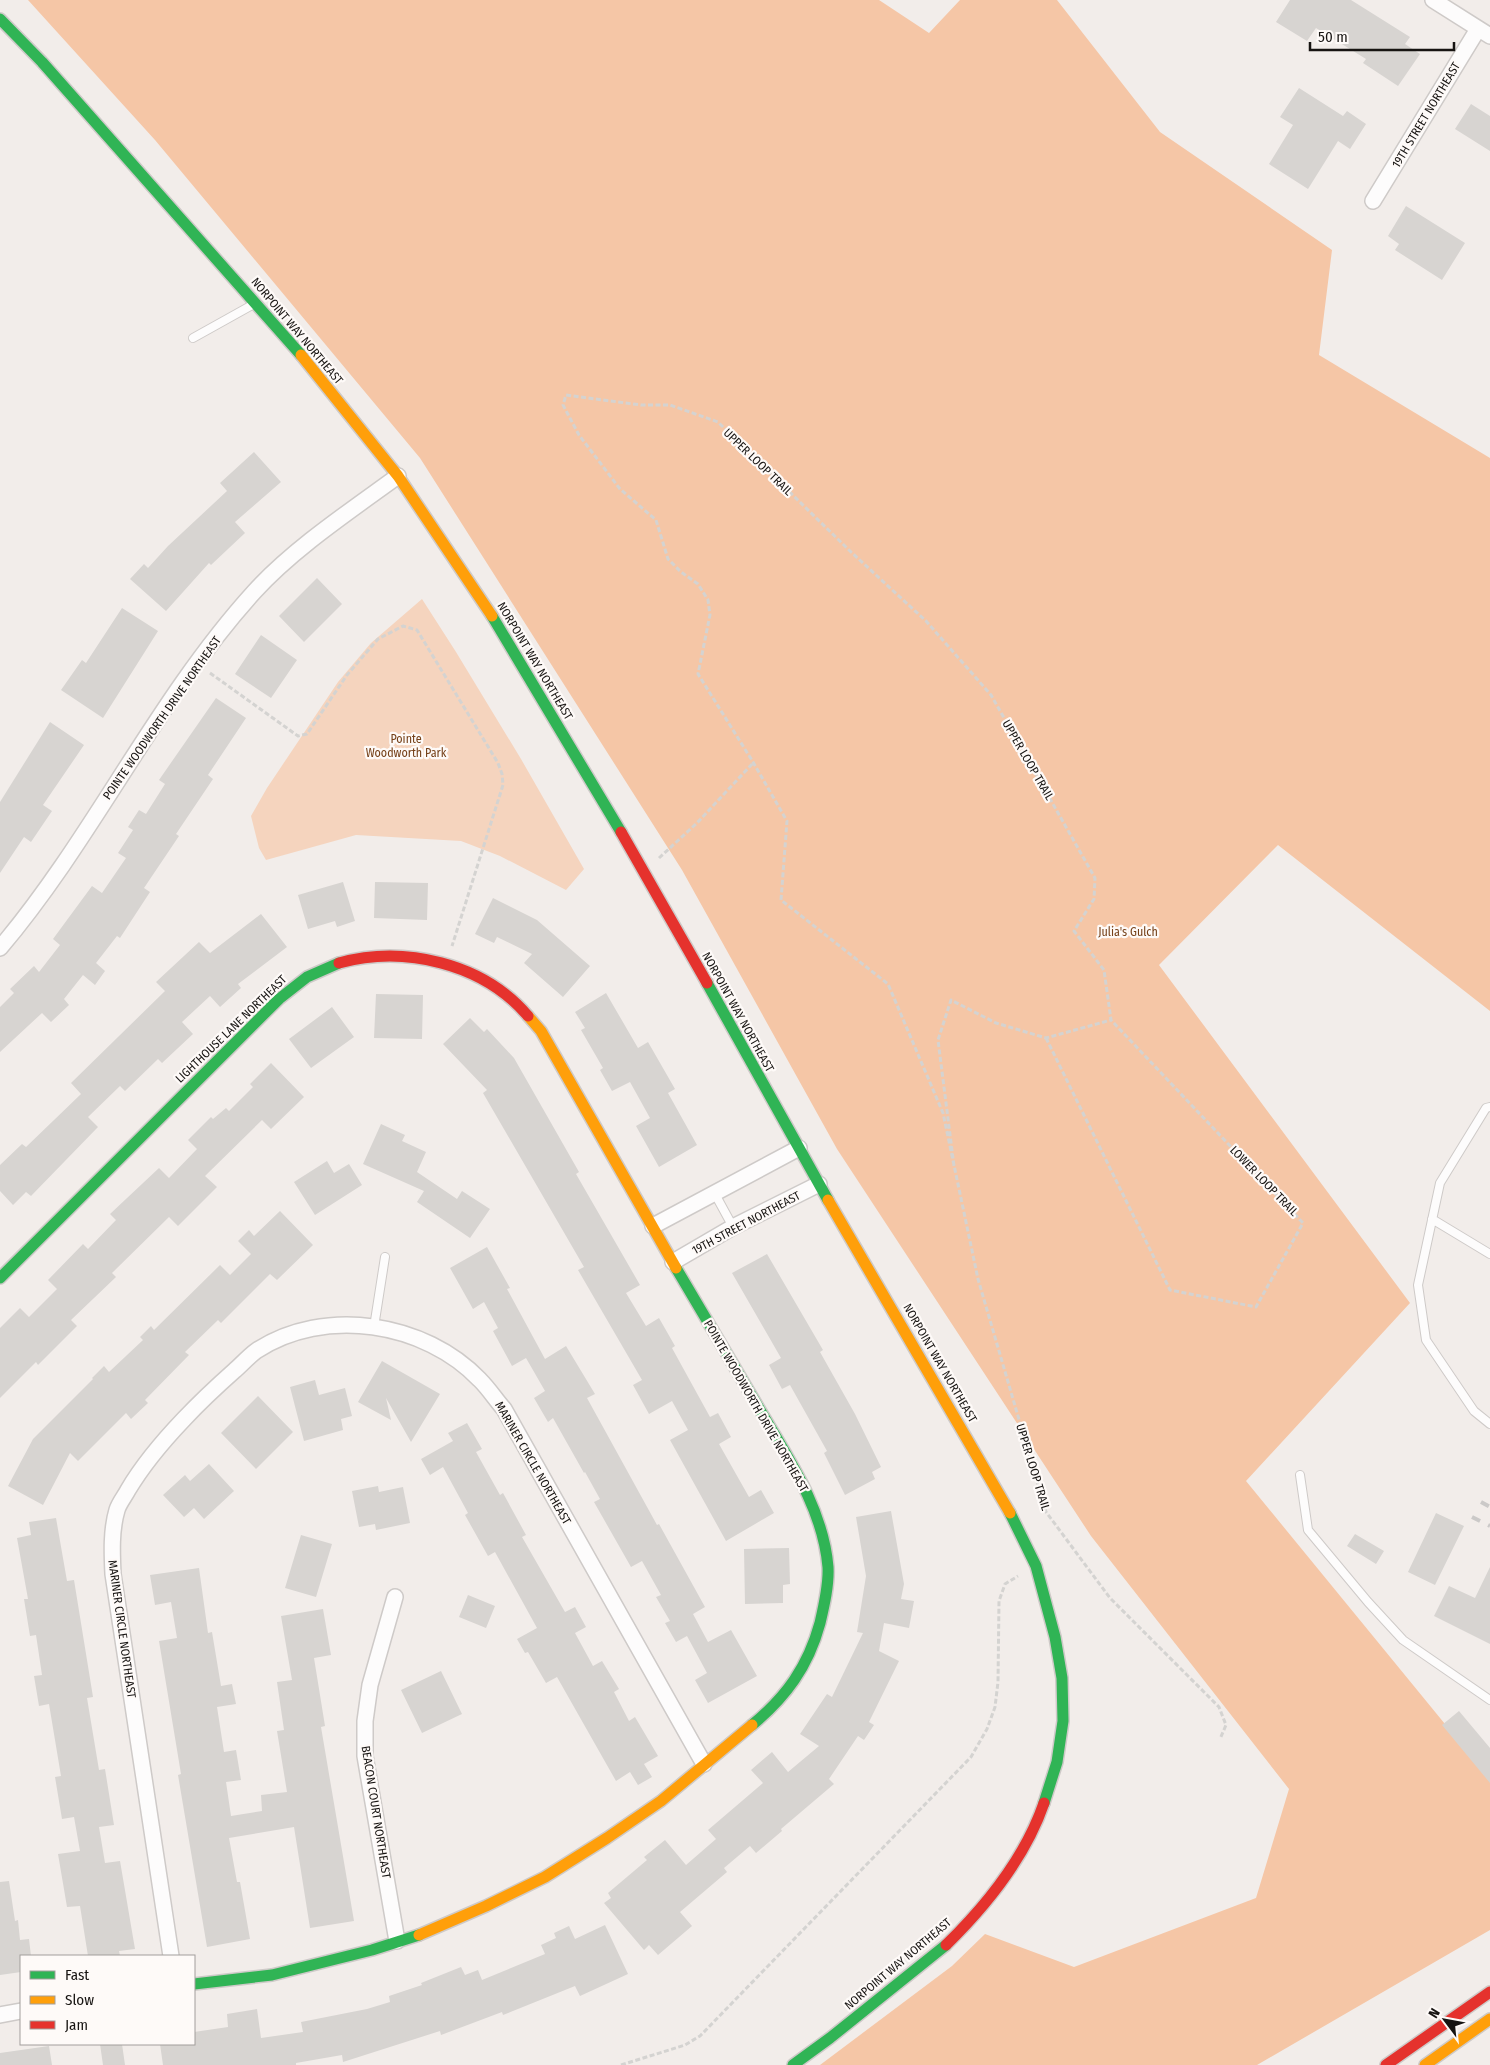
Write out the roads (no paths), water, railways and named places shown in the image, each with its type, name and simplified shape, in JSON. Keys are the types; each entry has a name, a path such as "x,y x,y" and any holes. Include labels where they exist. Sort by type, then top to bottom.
{"main road":[{"name":"NORPOINT WAY NORTHEAST","path":"0,19 42,62 296,349 398,476 489,610 644,871 819,1184 1002,1496 1036,1566 1055,1637 1062,1678 1062,1721 1056,1762 1043,1806 1024,1848 999,1886 970,1921 939,1952 793,2065"},
{"name":"LIGHTHOUSE LANE NORTHEAST","path":"0,1278 290,989 307,977 347,960 373,955 397,954 447,964 487,983 513,1000 541,1031 653,1226"},
{"name":"POINTE WOODWORTH DRIVE NORTHEAST","path":"195,1984 272,1975 372,1950 422,1934 486,1906 545,1877 661,1801 762,1717 783,1696 800,1673 815,1641 825,1602 828,1568 821,1532 802,1482 653,1226"},
{"path":"1386,2065 1490,1992"},
{"path":"1425,2065 1490,2019"}],"street":[{"path":"1433,0 1484,32"},
{"name":"19TH STREET NORTHEAST","path":"1373,201 1484,32"},
{"name":"POINTE WOODWORTH DRIVE NORTHEAST","path":"0,948 46,889 196,664 255,590 283,564 398,476"},
{"path":"653,1226 799,1148"},
{"name":"19TH STREET NORTHEAST","path":"673,1262 733,1227 819,1184"},
{"name":"MARINER CIRCLE NORTHEAST","path":"171,1955 113,1574 112,1546 117,1509 139,1472 155,1451 202,1400 256,1352 282,1337 314,1328 338,1325 390,1330 413,1337 456,1360 480,1379 504,1409 704,1764"},
{"name":"BEACON COURT NORTHEAST","path":"395,1597 370,1685 365,1721 365,1756 397,1941"},
{"path":"0,2015 20,2011"}],"lane":[{"path":"193,338 256,303"},
{"path":"1490,1108 1486,1108 1440,1183 1418,1284 1426,1340 1474,1411 1490,1424"},
{"path":"715,1194 733,1227"},
{"path":"1432,1218 1490,1254"},
{"path":"374,1327 385,1257"},
{"path":"1300,1475 1308,1530 1368,1602 1402,1640 1490,1700"}],"railway":[{"path":"1481,1502 1490,1507"},
{"path":"1472,1517 1490,1526"}],"park label":[{"name":"Pointe Woodworth Park","path":"406,746"},
{"name":"Julia's Gulch","path":"1128,932"}]}
